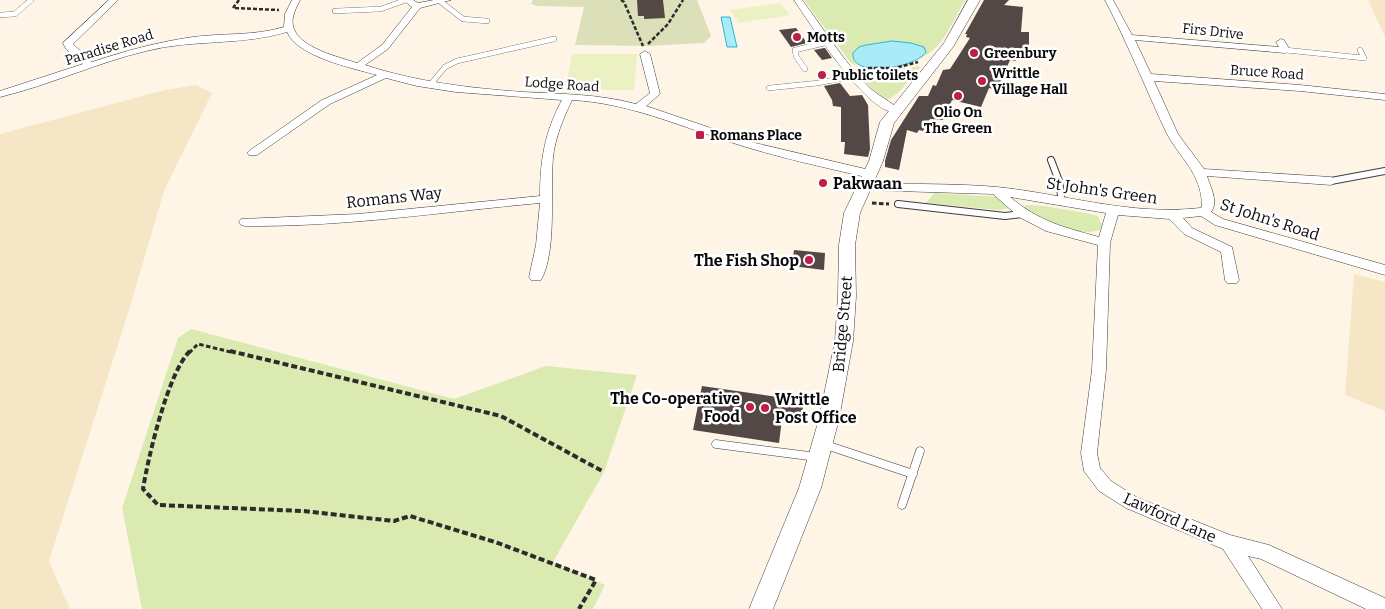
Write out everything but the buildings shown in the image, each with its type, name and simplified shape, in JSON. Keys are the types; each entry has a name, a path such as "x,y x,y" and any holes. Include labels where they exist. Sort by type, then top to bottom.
{"street":[{"path":"90,66 69,47 68,43 114,0"},
{"path":"288,29 286,22 288,14 296,0"},
{"path":"407,0 418,6 444,1"},
{"path":"798,0 874,99 894,110"},
{"name":"Bridge Street","path":"761,609 796,524 821,451 833,405 844,341 847,296 847,245 852,213 876,161 886,122 949,44 974,0"},
{"name":"St John's Road","path":"1109,0 1129,37 1173,134 1200,172 1208,198 1208,208 1203,212 1219,222 1385,270"},
{"path":"358,66 385,47 418,6"},
{"name":"Paradise Road","path":"0,94 131,51 193,40 264,35 288,29"},
{"name":"Lodge Road","path":"288,29 300,42 315,51 385,74 430,85 615,102 638,107 772,151 864,185"},
{"name":"Firs Drive","path":"1129,37 1247,48 1283,46"},
{"path":"645,54 655,94 664,116"},
{"path":"253,153 326,102 364,86 385,74"},
{"name":"Bruce Road","path":"1146,77 1300,88 1385,97"},
{"path":"638,107 655,94"},
{"path":"536,277 542,248 546,212 548,150 568,98"},
{"path":"1200,172 1331,181"},
{"name":"St John's Green","path":"864,185 997,191 1113,210 1184,216 1203,212"},
{"path":"997,191 1023,214 1050,228 1104,243"},
{"name":"Romans Way","path":"245,222 332,220 545,198"},
{"name":"Lawford Lane","path":"1113,210 1104,243 1099,370 1089,453 1092,471 1105,486 1132,503 1229,543 1263,551 1385,608"},
{"path":"1172,215 1188,231 1227,250 1232,280"},
{"path":"1229,543 1273,609"}],"lane":[{"path":"0,15 15,14 31,0"},
{"path":"335,12 380,9 407,0"},
{"path":"444,1 463,19 488,21"},
{"path":"430,85 446,67 457,61 554,39"},
{"path":"805,69 796,56 795,50 829,42"},
{"path":"1283,46 1364,58 1360,50"},
{"path":"769,88 818,83 852,72"},
{"path":"1051,160 1058,175 1062,202"},
{"path":"1331,181 1385,171"},
{"path":"898,204 1005,216 1023,214"},
{"path":"716,444 821,451 913,474"},
{"path":"902,505 920,450"}],"path":[{"path":"239,0 232,8 287,10"},
{"path":"621,0 624,2 644,48 666,27 684,0"},
{"path":"852,72 895,68 920,61 933,64"},
{"path":"864,185 898,204"},
{"path":"579,609 596,580 507,546 410,516 394,521 303,511 158,505 143,489 149,453 183,358 198,344 296,369 501,416 604,472"}],"shaded area":[{"path":"1368,0 1385,0 1385,37"},
{"path":"196,85 212,93 164,191 129,310 49,561 70,609 0,609 0,134 165,90"},
{"path":"1354,274 1385,282 1385,411 1345,395"}],"green space":[{"path":"533,0 697,0 711,36 704,43 650,46 575,45 584,7 537,6 531,4"},
{"path":"804,0 965,0 946,34 928,54 919,59 925,54 924,47 906,42 897,42 853,53 854,61 858,66 851,63"},
{"path":"780,3 790,15 739,23 730,10"},
{"path":"572,54 637,54 634,90 565,90"},
{"path":"921,66 898,93 887,100 877,95 856,70 891,72"},
{"path":"934,193 1001,197 1012,208 997,210 926,203"},
{"path":"1026,205 1044,206 1098,216 1103,228 1084,232 1063,227 1024,208"},
{"path":"191,329 454,399 546,366 637,375 604,472 553,562 605,585 593,609 142,609 122,508 178,338"}],"water":[{"path":"721,17 730,17 737,47 727,47"},
{"path":"892,41 911,43 924,47 926,52 920,58 910,63 885,68 862,66 855,61 853,53 859,47"}],"place":[{"name":"Motts","path":"797,37"},
{"name":"Greenbury","path":"974,53"},
{"name":"Public toilets","path":"822,75"},
{"name":"Writtle Village Hall","path":"982,81"},
{"name":"Olio On The Green","path":"958,96"},
{"name":"Romans Place","path":"700,135"},
{"name":"Pakwaan","path":"823,183"},
{"name":"The Fish Shop","path":"809,260"},
{"name":"The Co-operative Food","path":"750,407"},
{"name":"Writtle Post Office","path":"765,408"}]}
